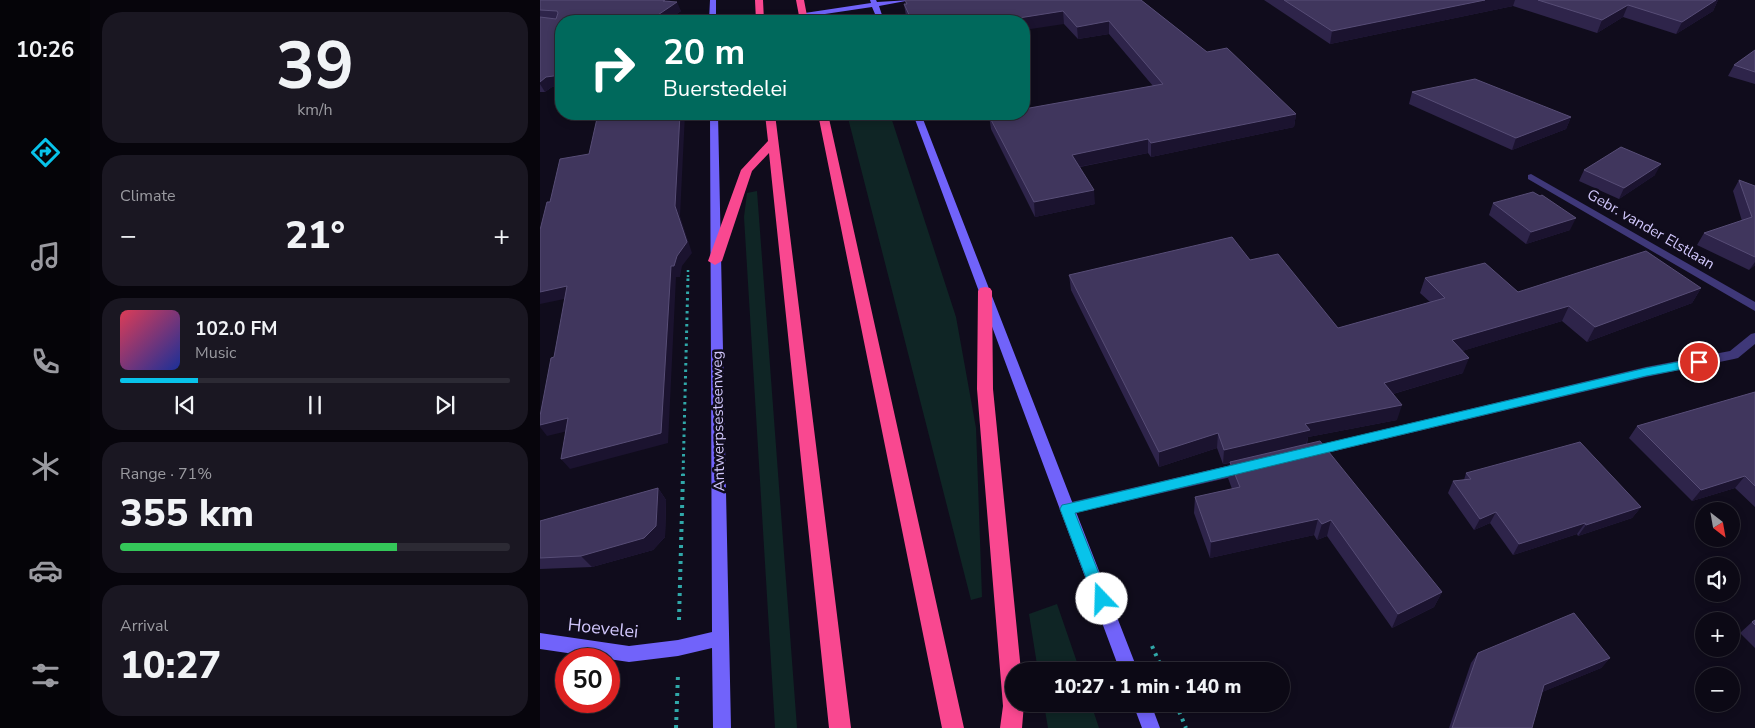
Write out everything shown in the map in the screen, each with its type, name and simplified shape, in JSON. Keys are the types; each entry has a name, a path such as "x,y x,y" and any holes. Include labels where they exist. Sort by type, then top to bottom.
{"highway":[{"path":"759,0 760,15"},
{"path":"800,0 803,15"},
{"path":"770,120 840,728"},
{"path":"824,120 953,728"},
{"path":"715,261 747,170 772,143"},
{"path":"985,291 985,389 1014,706 1011,728"}],"main road":[{"path":"713,0 713,15"},
{"path":"817,15 874,2 908,0"},
{"path":"874,2 879,15"},
{"name":"Antwerpsesteenweg","path":"714,120 722,728"},
{"path":"919,120 1126,662"},
{"name":"Hoevelei","path":"540,641 629,654 678,648 722,638"},
{"path":"1145,712 1151,728"}],"street":[{"name":"Gebr. vander Elstlaan","path":"1531,177 1755,307"},
{"path":"1297,455 1646,372 1734,356 1755,338"},
{"path":"1067,509 1258,464"}],"path":[{"path":"676,728 688,262"},
{"path":"1179,712 1186,728"}],"green space":[{"path":"849,120 892,120 956,317 976,428 982,597 971,600"},
{"path":"757,191 797,728 775,728 744,217 747,193"},
{"path":"1057,604 1077,662 1037,662 1029,614"},
{"path":"1045,712 1094,712 1099,728 1048,728"}],"building":[{"path":"540,0 665,0 663,1 677,2 658,15 557,15 557,11 540,10"},
{"path":"905,0 1141,0 1207,52 1227,48 1296,114 1151,143 1148,139 1072,155 1094,190 1034,202 991,120 1030,120 1030,108 1163,84 1109,21 1077,27 1063,11 1030,16 909,15 904,4 907,4"},
{"path":"1284,0 1485,0 1332,31"},
{"path":"1538,0 1716,0 1682,22 1628,5 1602,20"},
{"path":"540,17 555,19 555,76 546,77 540,82"},
{"path":"1755,50 1755,72 1734,65"},
{"path":"1475,79 1571,117 1516,138 1412,92"},
{"path":"597,120 680,120 675,206 687,242 677,256 674,266 671,266 661,433 561,459 568,418 540,425 540,416 551,358 554,357 567,286 540,292 540,230 547,202 550,202 560,159 589,154"},
{"path":"1621,147 1661,164 1624,188 1584,170"},
{"path":"1739,180 1755,186 1755,257 1704,233 1752,217"},
{"path":"1533,192 1540,196 1542,195 1576,218 1531,232 1493,203"},
{"path":"1232,237 1250,260 1278,254 1338,328 1445,298 1425,278 1485,263 1518,292 1646,251 1701,288 1595,327 1569,306 1452,340 1469,358 1384,383 1402,405 1305,424 1310,430 1224,450 1218,433 1159,452 1069,275"},
{"path":"1755,392 1755,486 1745,476 1701,490 1637,426"},
{"path":"1320,441 1442,592 1398,614 1331,520 1322,524 1318,519 1211,542 1195,497 1240,487 1230,462"},
{"path":"1580,442 1641,507 1519,544 1496,512 1480,519 1453,481 1471,479 1466,473"},
{"path":"658,488 656,526 644,538 581,556 540,558 540,521"},
{"path":"1574,613 1610,658 1544,685 1532,728 1452,728 1478,653"}],"route":[{"path":"1102,599 1067,509 1646,372 1699,362"}]}
